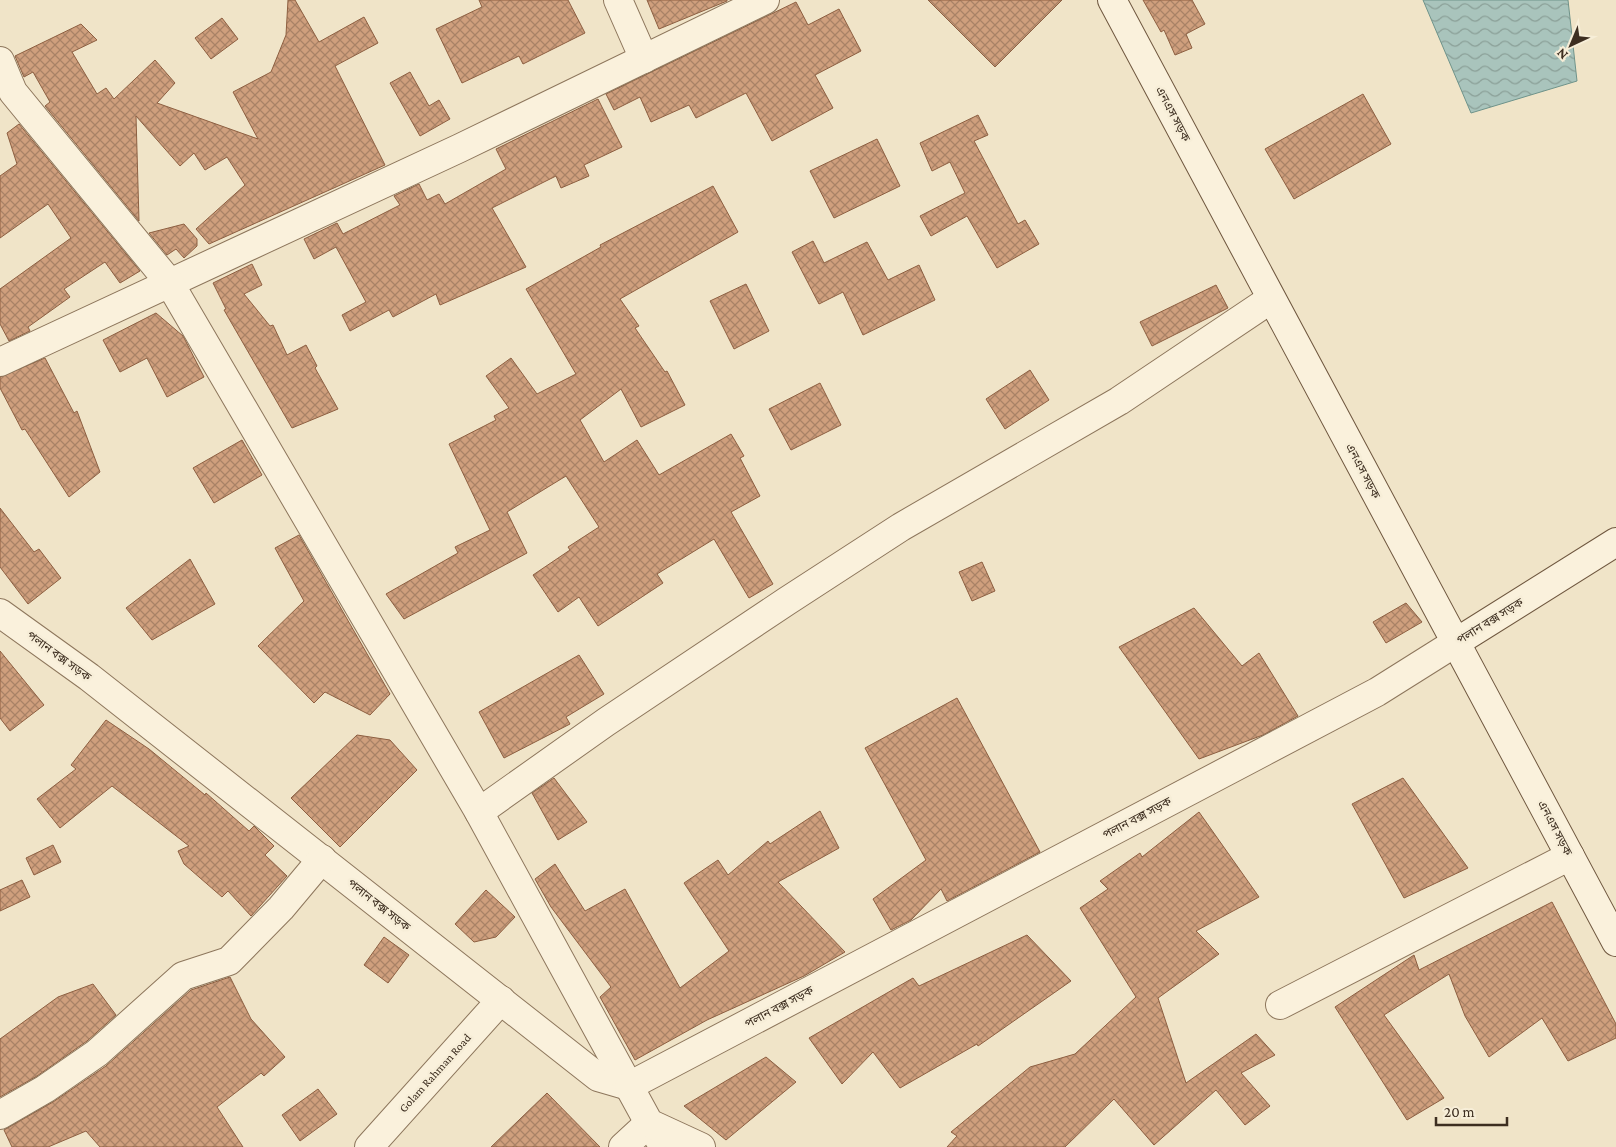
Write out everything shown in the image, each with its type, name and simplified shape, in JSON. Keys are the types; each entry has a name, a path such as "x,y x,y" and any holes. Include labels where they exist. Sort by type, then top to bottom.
{"street":[{"path":"618,0 644,59"},
{"path":"0,362 460,148 764,0"},
{"name":"এনএস সড়ক","path":"1112,0 1616,942"},
{"path":"0,61 12,92 170,282 479,812 664,1147"},
{"path":"479,812 606,722 795,596 901,528 1119,401 1271,299"},
{"name":"পলান বক্স সড়ক","path":"0,613 90,678 598,1077 629,1086 1377,692 1616,542"},
{"path":"1280,1005 1570,856"},
{"path":"0,1115 45,1089 96,1054 183,976 230,961 281,908 322,860"},
{"name":"Golam Rahman Road","path":"369,1147 501,1000"},
{"path":"623,1147 650,1123"},
{"path":"650,1123 701,1147"}],"water":[{"path":"1423,0 1568,0 1577,81 1471,113"}],"building":[{"path":"288,0 295,0 319,42 364,17 378,43 335,66 385,165 209,244 196,229 245,185 227,157 205,170 194,153 180,166 136,116 139,221 45,106 50,102 33,72 24,77 15,56 81,24 97,40 72,52 97,94 106,88 114,99 155,60 175,83 157,103 258,139 233,92 271,72 286,35"},
{"path":"479,0 568,0 585,33 523,64 519,56 462,83 436,29 482,7"},
{"path":"647,0 727,0 727,1 659,29"},
{"path":"928,0 1062,0 995,67"},
{"path":"1143,0 1192,0 1205,24 1186,34 1192,48 1175,55 1164,30 1161,32"},
{"path":"796,2 808,25 839,9 861,51 815,75 833,108 772,141 746,93 696,118 689,105 651,122 640,97 614,110 606,94"},
{"path":"222,18 238,39 211,59 195,38"},
{"path":"410,72 429,106 439,100 450,119 420,136 390,83"},
{"path":"1363,94 1391,144 1294,199 1265,149"},
{"path":"598,99 622,147 584,165 589,176 561,188 556,176 492,208 526,267 440,305 436,294 393,317 389,310 350,331 342,315 366,302 336,247 314,259 304,239 337,223 343,234 400,205 394,196 419,184 427,200 439,194 445,204 506,169 496,149"},
{"path":"978,115 988,135 974,141 1018,224 1025,220 1039,244 997,268 967,216 931,236 920,216 965,193 950,162 932,171 920,143"},
{"path":"19,124 140,271 120,283 105,262 64,289 70,297 28,327 30,331 9,341 0,324 0,289 71,238 48,204 0,238 0,176 17,164 7,133"},
{"path":"877,139 900,186 834,218 810,171"},
{"path":"713,186 738,232 620,299 639,326 635,328 665,372 667,371 685,405 641,427 621,389 580,420 604,462 637,440 659,475 731,434 744,456 740,458 760,496 731,512 773,584 749,598 714,539 657,574 663,583 598,626 579,597 558,612 533,575 570,550 568,547 599,527 566,476 507,512 527,553 404,619 386,594 458,553 455,547 490,530 449,444 496,420 494,416 509,408 486,376 511,358 537,394 576,374 526,289 601,247 600,245"},
{"path":"184,224 197,239 197,246 184,258 176,249 167,255 149,233"},
{"path":"813,241 824,263 867,242 888,280 919,265 935,300 863,335 843,292 819,304 792,252"},
{"path":"252,264 262,285 244,294 270,326 273,325 287,355 306,345 317,366 315,368 338,409 292,428 224,310 226,309 213,283"},
{"path":"746,284 769,331 734,349 710,301"},
{"path":"1216,285 1228,308 1152,346 1140,322"},
{"path":"156,313 183,336 204,377 167,397 147,358 120,372 103,340"},
{"path":"45,358 74,413 77,411 100,472 69,497 25,429 22,430 0,388 0,377"},
{"path":"1030,370 1049,400 1005,429 986,399"},
{"path":"820,383 841,425 791,450 769,409"},
{"path":"242,440 262,475 214,503 193,468"},
{"path":"0,508 34,552 39,549 61,578 28,604 0,567"},
{"path":"299,535 390,694 370,715 325,692 314,703 258,646 304,601 275,548"},
{"path":"190,559 215,604 152,640 126,608"},
{"path":"982,562 995,591 972,601 959,572"},
{"path":"1406,603 1422,622 1386,643 1373,622"},
{"path":"1194,608 1242,666 1259,653 1298,716 1263,735 1199,759 1119,647"},
{"path":"0,651 44,705 10,731 0,718"},
{"path":"579,655 604,694 566,717 570,724 504,758 479,712"},
{"path":"957,698 1040,852 947,901 941,889 911,920 891,930 873,899 926,860 865,748"},
{"path":"106,720 149,749 205,795 206,793 249,831 254,826 274,846 265,855 287,876 251,916 228,891 222,897 184,864 178,851 189,846 112,786 60,828 37,799 76,769 71,765"},
{"path":"357,735 390,740 417,770 340,847 291,798"},
{"path":"554,778 587,822 558,840 532,793"},
{"path":"1403,778 1468,868 1404,898 1352,804"},
{"path":"820,811 839,848 778,882 845,952 804,976 707,1020 635,1060 600,997 611,987 551,907 535,879 555,864 585,911 625,889 680,988 729,951 684,883 718,860 728,875 768,841 770,844"},
{"path":"1199,812 1259,897 1196,931 1219,954 1158,998 1186,1083 1256,1034 1275,1055 1241,1073 1270,1106 1245,1125 1216,1090 1154,1145 1114,1099 1065,1147 947,1147 957,1136 951,1132 1030,1067 1075,1054 1136,997 1080,908 1108,889 1100,881 1140,853 1142,857"},
{"path":"53,845 61,862 34,875 26,858"},
{"path":"22,880 30,897 0,911 0,890"},
{"path":"486,890 515,917 496,937 474,942 455,924"},
{"path":"1552,902 1616,1024 1616,1038 1568,1061 1542,1018 1489,1057 1465,1016 1449,974 1384,1015 1444,1098 1407,1120 1335,1007 1414,955 1419,970"},
{"path":"1027,935 1071,981 978,1046 977,1044 900,1088 873,1052 842,1084 809,1038 913,978 919,986"},
{"path":"384,937 409,955 388,983 364,965"},
{"path":"230,977 251,1019 285,1057 264,1076 261,1073 217,1107 243,1147 100,1147 86,1131 48,1147 12,1147 4,1130 53,1102 106,1066 191,990"},
{"path":"93,984 116,1015 87,1041 37,1076 0,1097 0,1039 58,997"},
{"path":"766,1057 796,1082 726,1140 684,1106"},
{"path":"318,1089 337,1114 300,1141 282,1115"},
{"path":"547,1093 600,1147 491,1147"}]}
